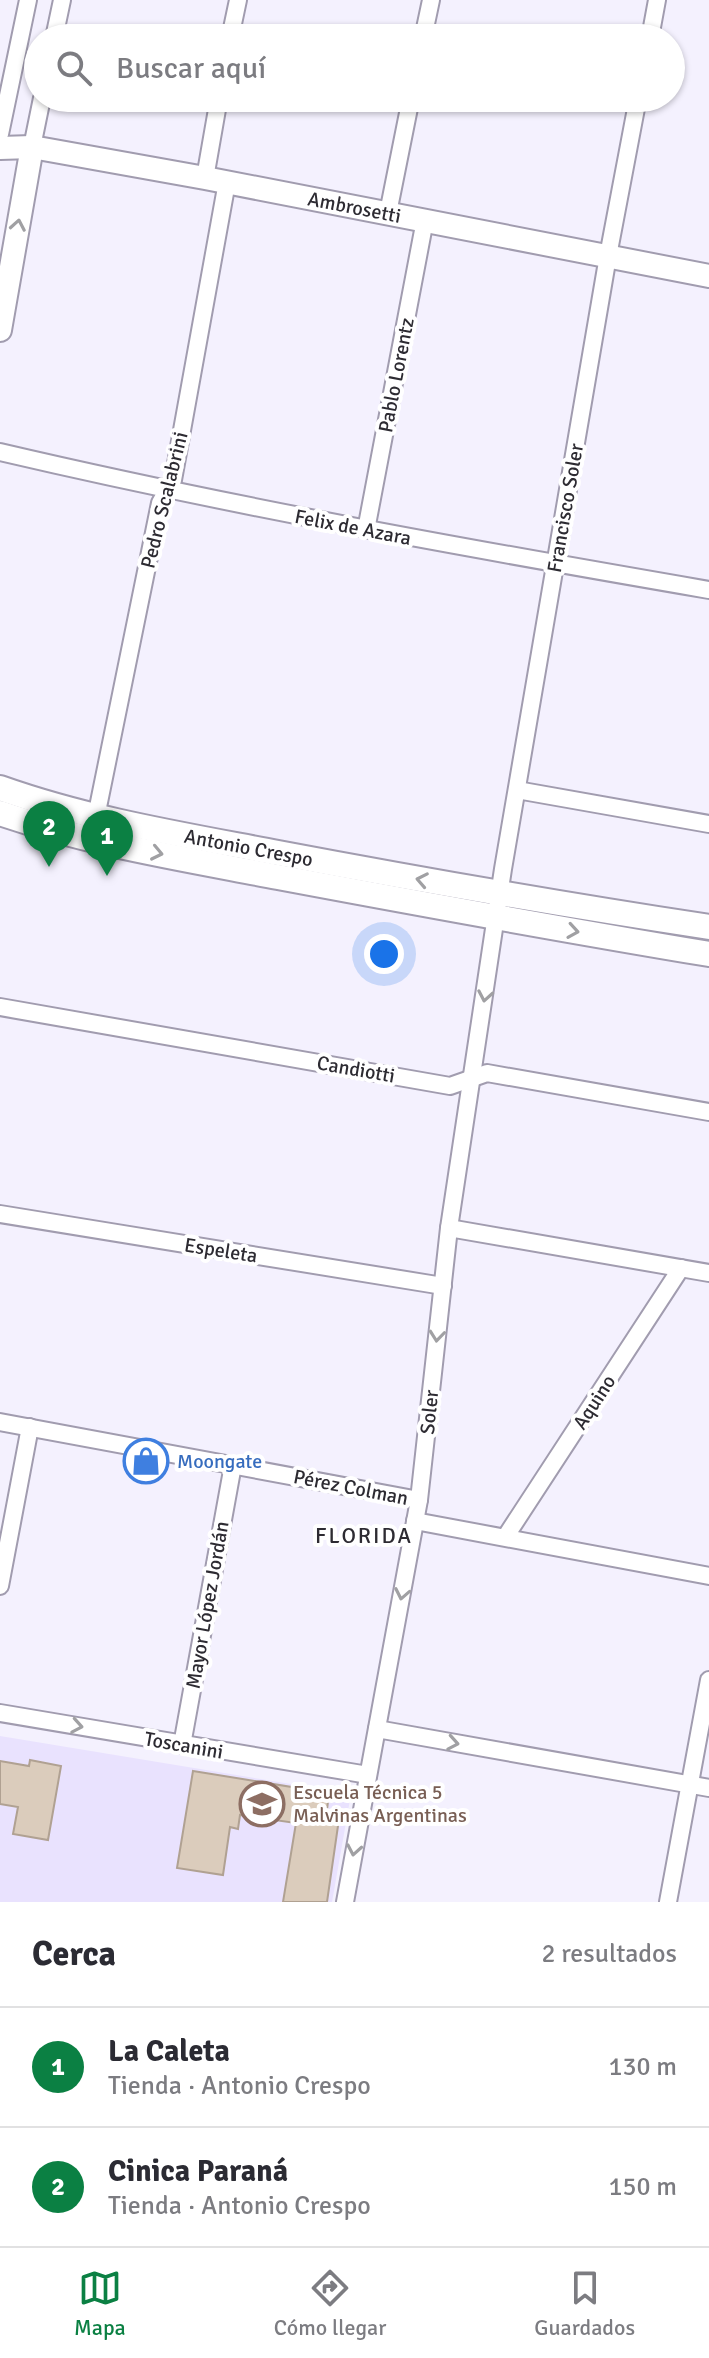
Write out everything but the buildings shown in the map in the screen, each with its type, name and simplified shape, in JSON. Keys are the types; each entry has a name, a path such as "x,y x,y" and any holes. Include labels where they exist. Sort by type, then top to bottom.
{"main road":[{"name":"Antonio Crespo","path":"0,788 96,817 497,907"},
{"name":"Antonio Crespo","path":"0,813 44,828 113,844 497,907"},
{"path":"497,907 709,927"},
{"path":"497,907 709,954"}],"street":[{"path":"0,134 28,0"},
{"path":"57,24 62,0"},
{"path":"233,24 238,0"},
{"path":"426,24 431,0"},
{"path":"653,24 657,0"},
{"path":"0,330 39,112"},
{"name":"Pedro Scalabrini","path":"96,817 160,503 173,480 216,180 218,112"},
{"path":"388,213 408,112"},
{"name":"Francisco Soler","path":"497,907 635,112"},
{"name":"Ambrosetti","path":"0,148 32,147 216,180 709,276"},
{"name":"Pablo Lorentz","path":"366,530 425,220"},
{"name":"Felix de Azara","path":"0,452 167,491 366,530 709,590"},
{"path":"517,790 704,823"},
{"name":"Soler","path":"345,1902 419,1500 449,1228 497,907"},
{"name":"Candiotti","path":"0,1007 450,1086 487,1073 709,1112"},
{"name":"Espeleta","path":"0,1214 443,1286"},
{"path":"449,1228 709,1273"},
{"name":"Aquino","path":"506,1536 681,1268"},
{"name":"Pérez Colman","path":"0,1422 419,1500"},
{"path":"0,1586 30,1427"},
{"name":"Mayor López Jordán","path":"182,1745 233,1465"},
{"name":"Pérez Colman","path":"415,1521 709,1576"},
{"path":"668,1902 709,1680"},
{"name":"Toscanini","path":"0,1713 368,1775"},
{"path":"377,1729 709,1788"}],"shaded area":[{"path":"0,1736 351,1794 332,1902 0,1902"}],"place":[{"name":"Cinica Paraná","path":"49,867"},
{"name":"La Caleta","path":"107,876"},
{"name":"Moongate","path":"146,1461"},
{"name":"Escuela Técnica 5 Malvinas Argentinas","path":"262,1804"}],"district":[{"name":"FLORIDA","path":"364,1535"}]}
